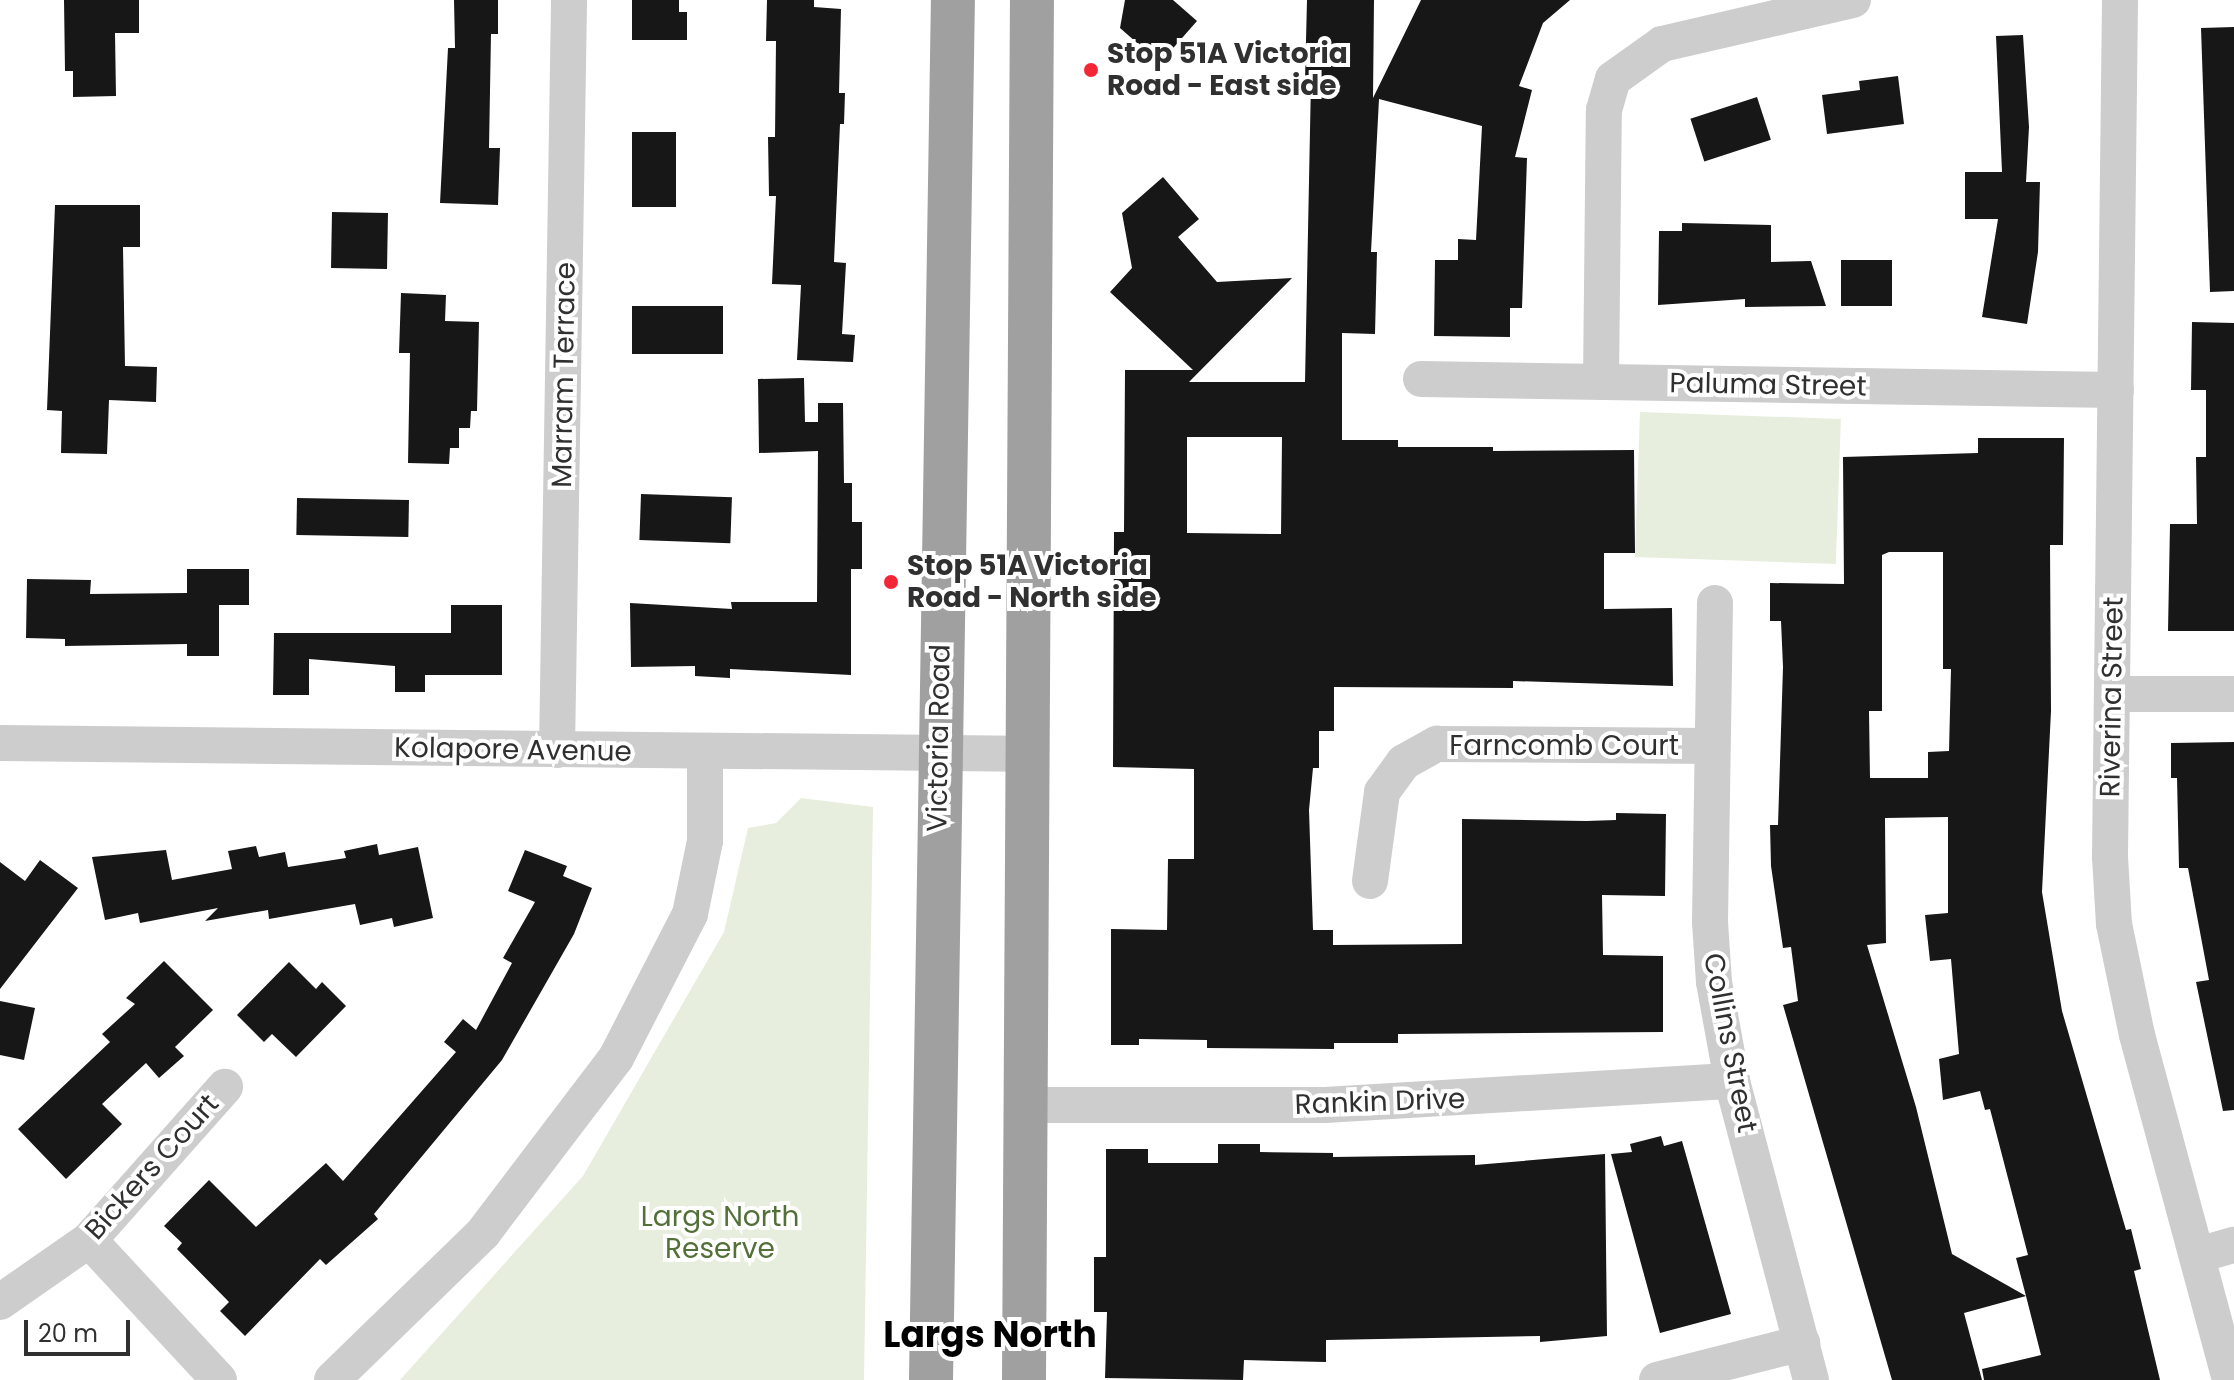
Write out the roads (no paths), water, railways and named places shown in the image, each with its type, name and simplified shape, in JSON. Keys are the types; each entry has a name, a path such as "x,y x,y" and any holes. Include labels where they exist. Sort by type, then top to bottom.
{"highway":[{"name":"Victoria Road","path":"931,1380 939,1011 937,754 953,0"},
{"path":"1024,1380 1032,0"}],"street":[{"name":"Marram Terrace","path":"557,750 569,0"},
{"path":"1601,382 1604,110 1613,79 1662,44 1853,0"},
{"name":"Riverina Street","path":"2120,0 2112,694 2114,924 2134,1022 2230,1380"},
{"name":"Paluma Street","path":"1421,379 2116,390"},
{"name":"Collins Street","path":"1715,603 1710,922 1714,982 1732,1081 1811,1380"},
{"path":"2112,694 2234,694"},
{"name":"Kolapore Avenue","path":"0,743 1026,754"},
{"name":"Farncomb Court","path":"1370,881 1382,792 1404,762 1437,744 1712,746"},
{"path":"332,1380 483,1233 616,1058 690,914 705,841 705,752"},
{"name":"Rankin Drive","path":"1026,1105 1325,1105 1732,1081"},
{"name":"Bickers Court","path":"0,1302 89,1240 225,1087"},
{"path":"89,1240 219,1380"},
{"path":"2198,1255 2234,1245"},
{"path":"1657,1380 1802,1343"}],"place":[{"name":"Stop 51A Victoria Road - East side","path":"1091,70"},
{"name":"Stop 51A Victoria Road - North side","path":"891,582"}],"district":[{"name":"Largs North","path":"990,1335"}],"park label":[{"name":"Largs North Reserve","path":"720,1233"}]}
